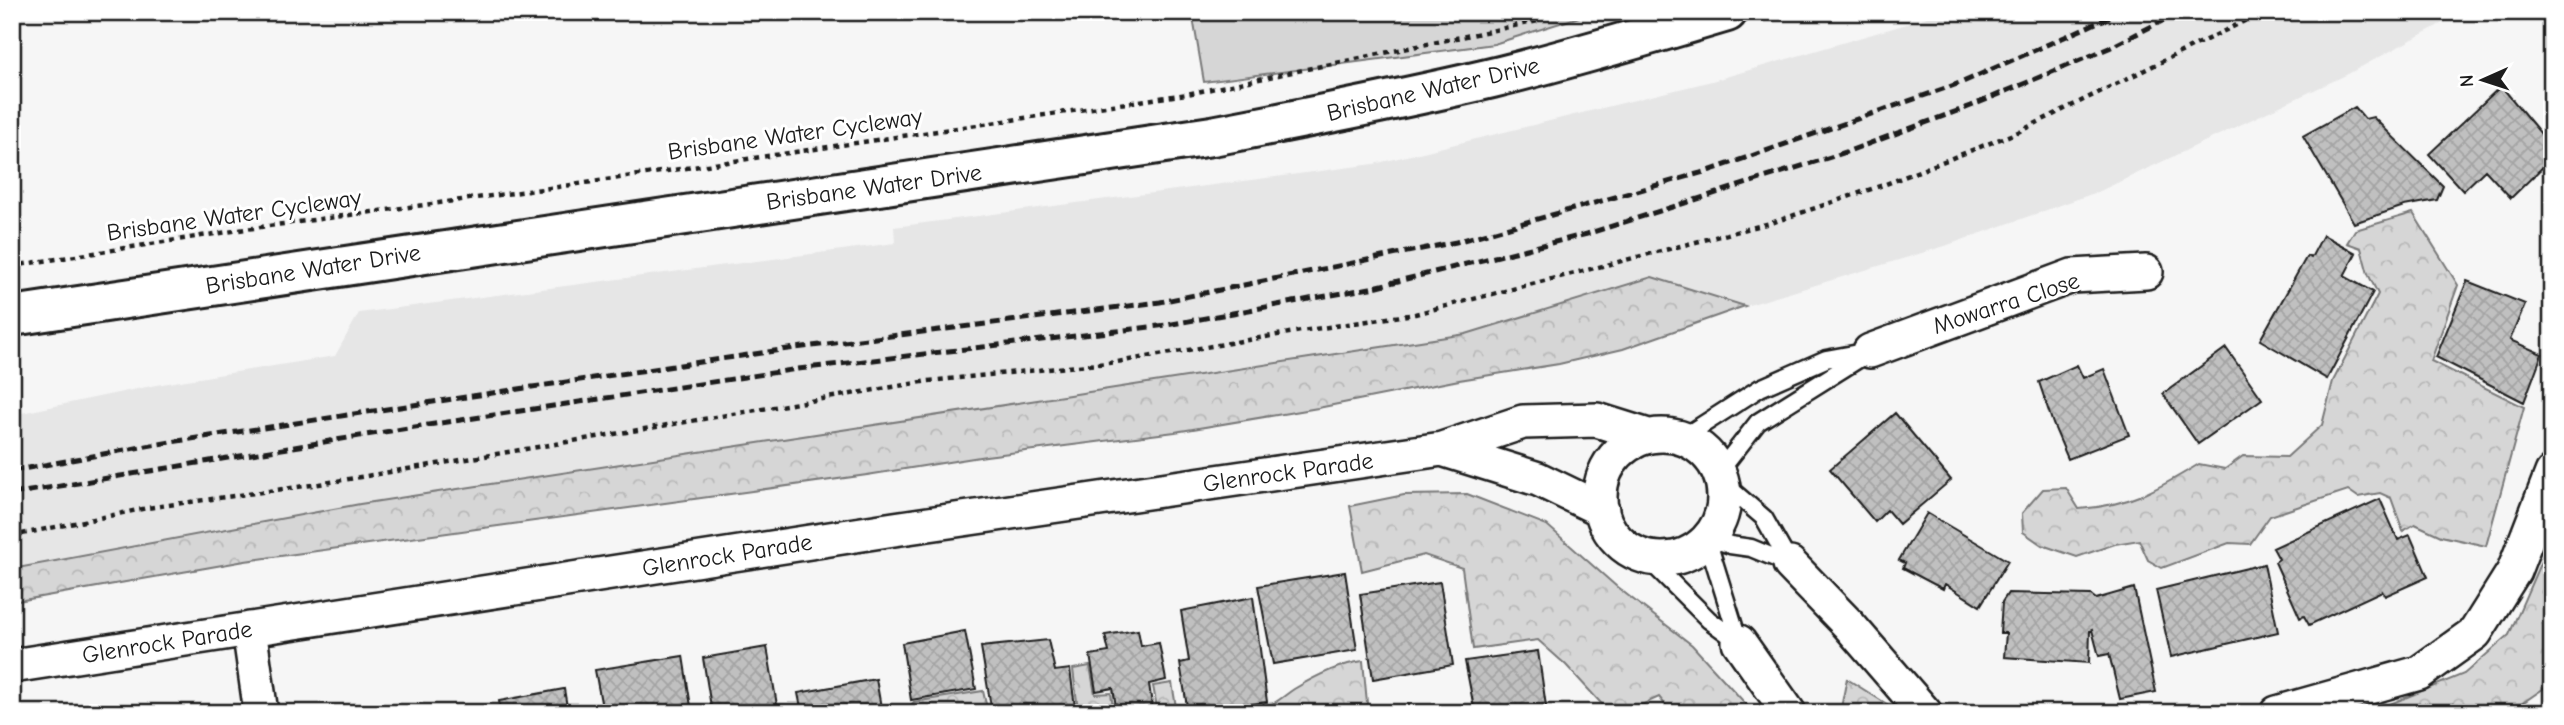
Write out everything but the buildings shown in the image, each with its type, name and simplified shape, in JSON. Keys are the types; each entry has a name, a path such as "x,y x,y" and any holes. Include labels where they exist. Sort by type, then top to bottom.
{"main road":[{"name":"Brisbane Water Drive","path":"12,316 1212,136 1344,111 1493,78 1727,12"}],"street":[{"name":"Mowarra Close","path":"1870,351 2072,276 2146,272"},
{"name":"Glenrock Parade","path":"12,666 894,528 1443,449 1523,422 1597,420 1648,436 1682,438"},
{"path":"1648,436 1630,443 1615,456 1603,482 1602,510 1607,526 1617,540 1631,550 1662,559 1694,550 1708,538 1719,520 1724,501 1721,477 1704,452 1682,438"},
{"name":"Glenrock Parade","path":"1443,449 1538,479 1602,510"},
{"path":"2277,713 2419,673 2474,633 2514,571 2552,473"},
{"path":"1790,564 1848,624 1925,713"},
{"path":"248,629 261,713"},
{"path":"1739,642 1789,713"}],"lane":[{"name":"Mowarra Close","path":"1682,438 1760,388 1826,359 1870,351"},
{"name":"Mowarra Close","path":"1721,477 1758,422 1870,351"},
{"path":"1721,477 1763,518 1790,564"},
{"path":"1708,538 1751,548 1790,564"},
{"path":"1708,538 1739,642"},
{"path":"1646,556 1709,620 1739,642"}],"path":[{"path":"12,536 147,508 319,484 915,383 1117,362 1415,314 1774,222 1886,184 2018,132 2263,12"},
{"name":"Brisbane Water Cycleway","path":"12,266 246,229 565,186 1188,94 1539,21"}],"shaded area":[{"path":"1938,12 2463,12 2346,75 2100,191 1945,246 1729,311 1623,349 1559,364 1175,432 986,456 867,475 245,561 12,602 12,415 156,385 335,356 359,313 895,243 894,227 1374,164 1712,81 1917,21"}],"green space":[{"path":"1192,12 1595,12 1494,44 1204,82"},
{"path":"2413,213 2458,285 2431,361 2524,407 2486,546 2441,536 2415,524 2403,531 2391,498 2380,493 2358,497 2348,490 2270,516 2250,544 2229,543 2162,568 2148,560 2139,540 2115,544 2077,557 2042,545 2023,532 2022,513 2043,489 2066,488 2079,509 2097,507 2142,495 2199,464 2225,469 2243,456 2287,457 2322,425 2333,381 2378,294 2368,274 2361,248 2347,243 2355,230"},
{"path":"1652,277 1745,306 1623,349 1559,364 1459,380 1318,408 1175,432 986,456 867,475 245,561 12,602 12,569 360,504 1466,334"},
{"path":"1467,494 1547,525 1617,587 1692,645 1754,713 1672,713 1659,697 1624,713 1610,713 1566,665 1538,640 1473,649 1462,568 1424,555 1362,571 1350,506 1404,495"},
{"path":"2552,536 2550,684 2508,713 2368,713 2464,674 2509,635"},
{"path":"1363,661 1368,713 1260,713 1259,708 1274,703 1318,676"},
{"path":"1090,666 1095,694 1111,693 1114,713 1071,713 1071,710 1078,710 1073,669"},
{"path":"1847,679 1901,713 1840,713"},
{"path":"1172,683 1177,713 1158,713 1153,686"},
{"path":"983,691 988,713 903,713 914,702"}],"railway":[{"path":"12,471 152,445 788,349 1160,302 1456,242 1711,170 1963,82 2121,12"},
{"path":"12,494 402,429 798,369 1167,325 1370,288 1587,234 1846,152 1971,106 2109,48 2180,12"}]}
